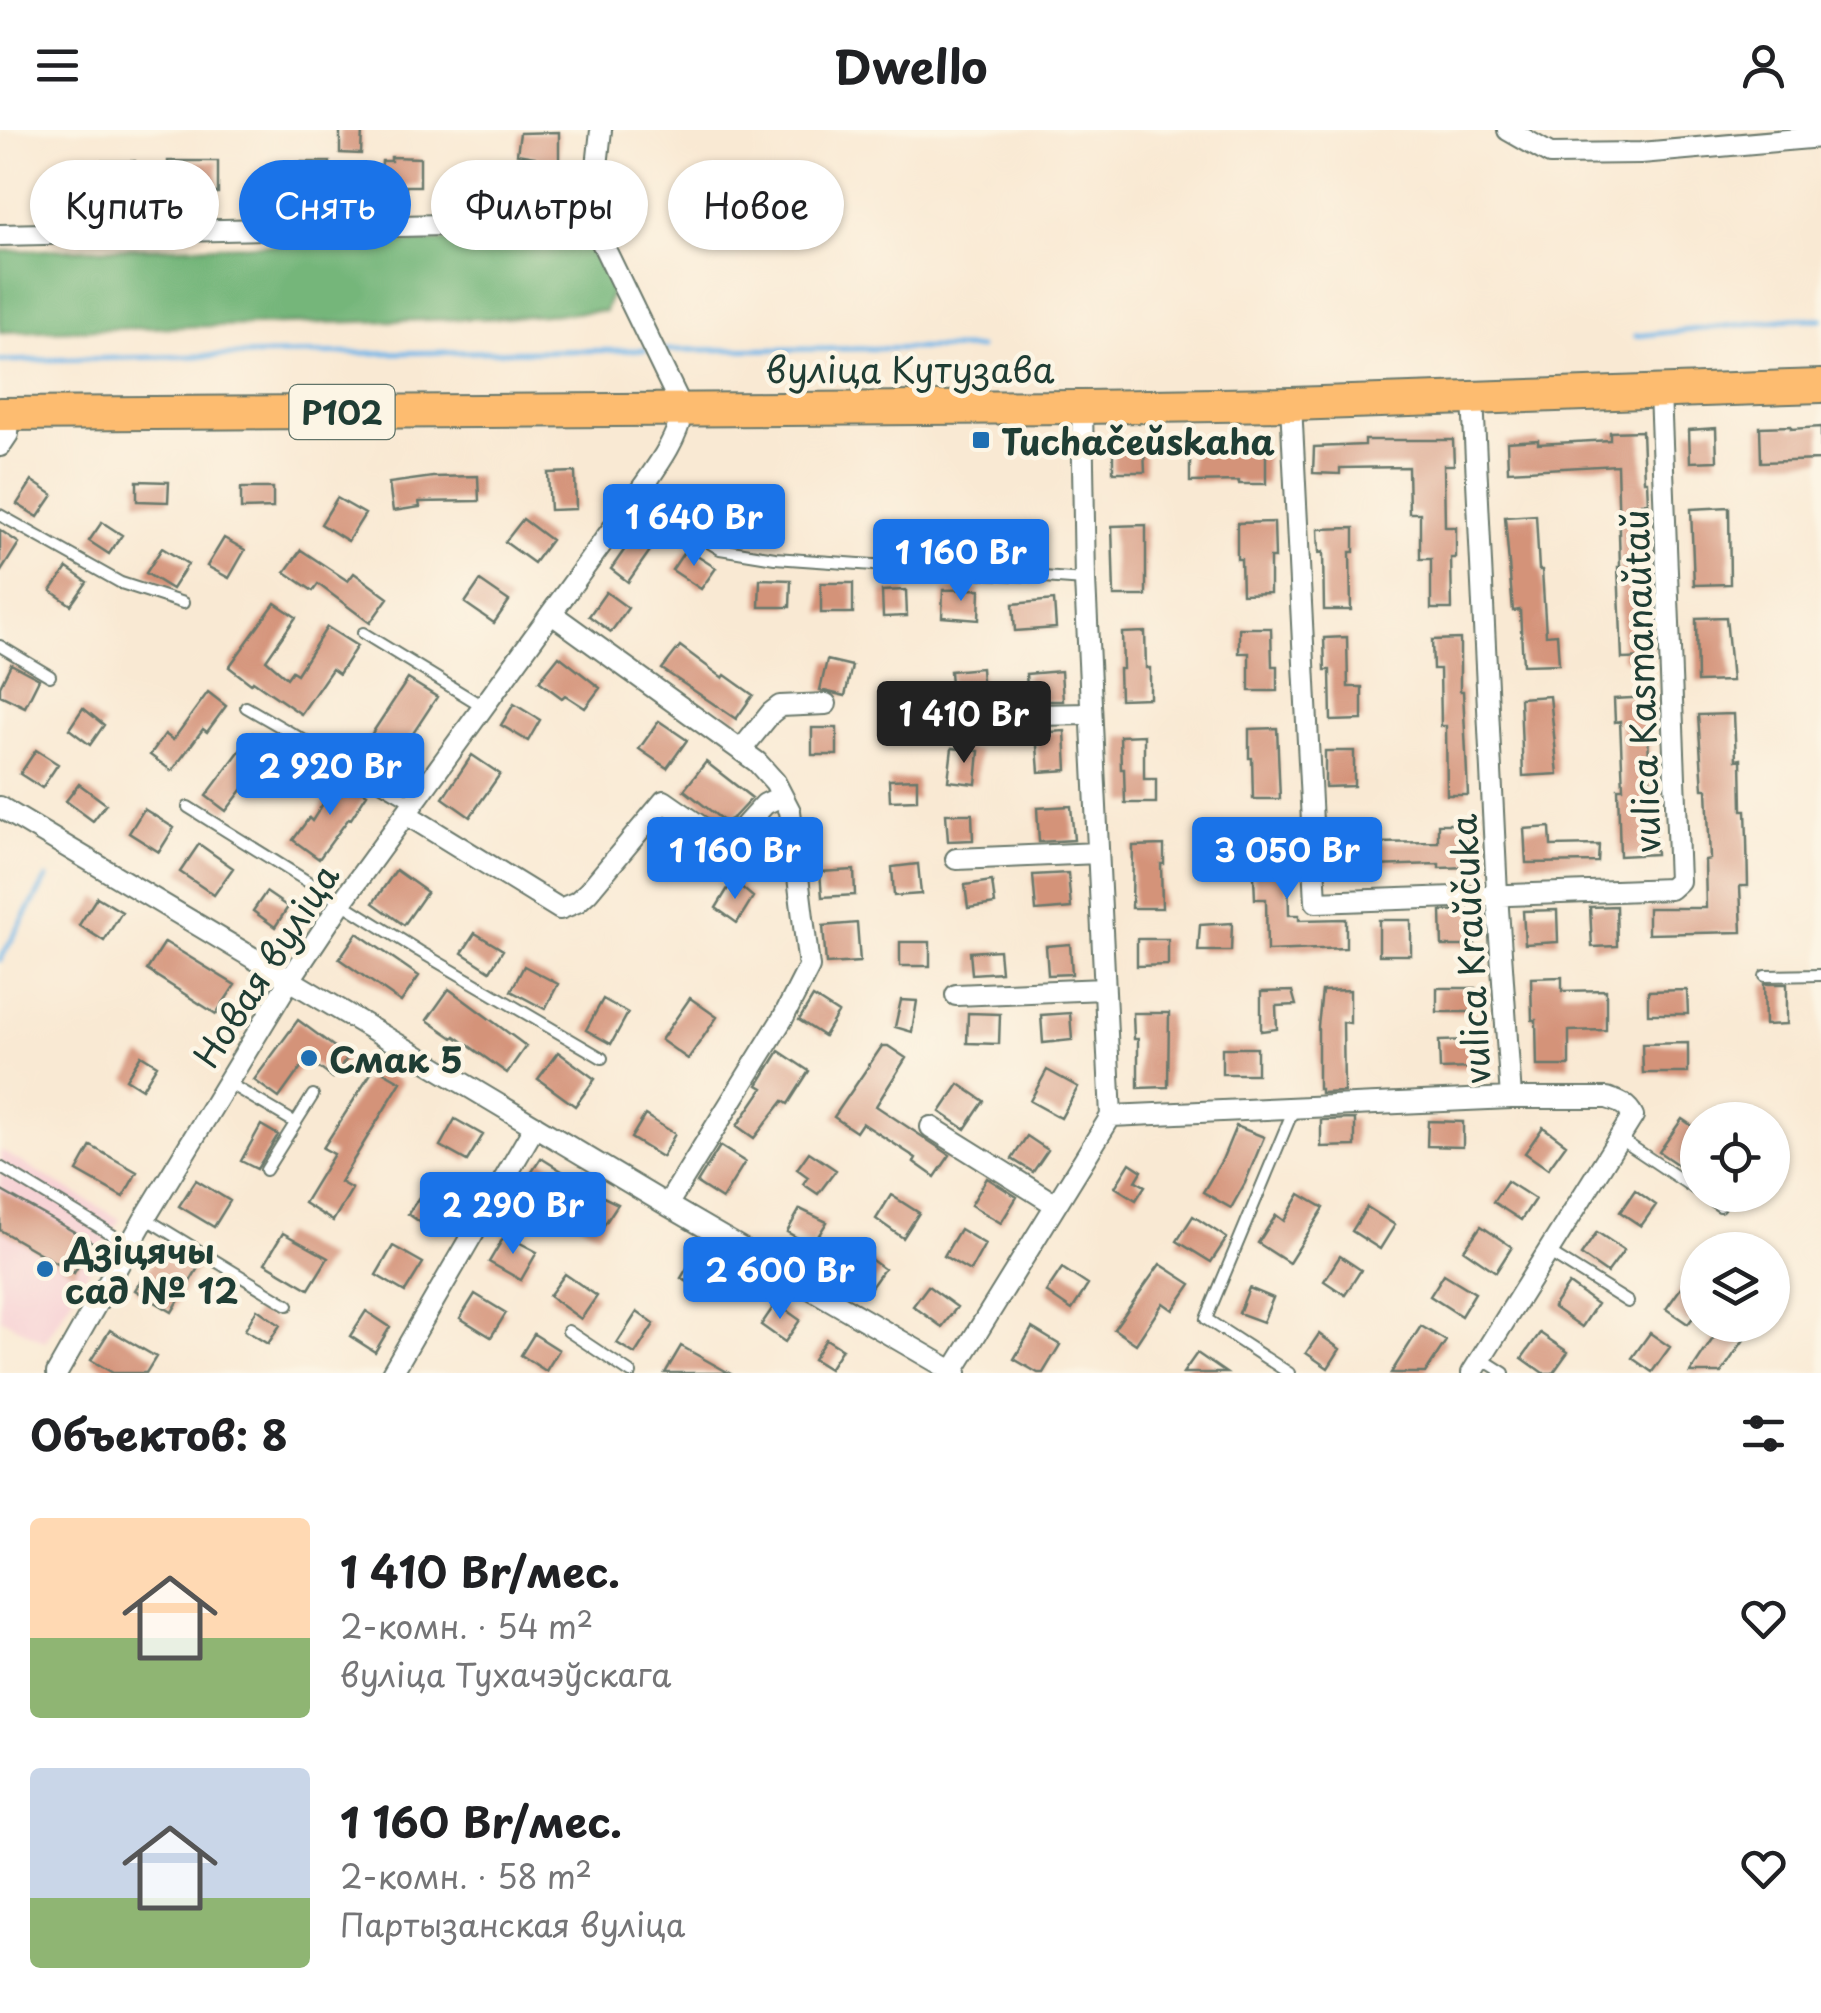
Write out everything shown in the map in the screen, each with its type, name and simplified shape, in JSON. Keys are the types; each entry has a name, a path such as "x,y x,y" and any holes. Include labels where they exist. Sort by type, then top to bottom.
{"main road":[{"name":"вуліца Кутузава","path":"3,425 683,410 1291,404 1821,386"}],"street":[{"path":"598,160 601,130"},
{"path":"1508,130 1550,154 1641,153 1821,137"},
{"path":"0,235 431,223"},
{"path":"600,250 683,410"},
{"name":"vulica Kasmanaŭtaŭ","path":"1291,404 1316,902 1670,888 1680,880 1660,392"},
{"name":"vulica Kraŭčuka","path":"1111,1116 1512,1098 1497,894 1474,398"},
{"path":"0,807 954,1372 1111,1116 1084,580 1082,407"},
{"name":"Новая вуліца","path":"58,1373 289,981 341,903 669,449 683,410"},
{"path":"552,614 757,762 775,782 790,811 809,967 784,1018 667,1205"},
{"path":"742,750 780,706 826,704"},
{"path":"970,716 1091,714"},
{"path":"410,809 560,908 577,902 588,892 664,801 720,840 743,828 765,804 782,796"},
{"path":"956,860 1098,853"},
{"path":"956,995 1104,989"},
{"path":"1476,1366 1633,1116 1629,1108 1607,1098 1512,1098"},
{"path":"392,1373 535,1126"},
{"path":"931,1127 1056,1205"}],"lane":[{"path":"640,491 687,529 720,549 774,558 1084,580"},
{"path":"0,515 121,583 182,603"},
{"path":"363,633 484,708"},
{"path":"0,646 50,676"},
{"path":"246,707 410,809"},
{"path":"188,806 341,903 602,1058"},
{"path":"1765,976 1821,975"},
{"path":"228,1082 296,1123"},
{"path":"266,1170 313,1095"},
{"path":"1288,1373 1206,1319 1294,1106"},
{"path":"1618,1138 1680,1179"},
{"path":"0,1167 130,1245"},
{"path":"146,1218 288,1305"},
{"path":"1548,1251 1628,1302"},
{"path":"568,1332 631,1373"},
{"path":"1476,1366 1504,1373"}],"shaded area":[{"name":"Дзіцячы сад № 12","path":"0,1150 120,1219 45,1342 0,1318"}],"green space":[{"path":"431,241 431,250 593,250 613,287 605,311 496,318 0,332 0,251 219,250 219,246 239,246 239,250 411,250 411,242"}],"building":[{"path":"340,130 362,130 361,154 340,153"},
{"path":"559,132 559,160 535,160 517,154 520,133"},
{"path":"420,158 420,186 411,186 411,160 391,160"},
{"path":"1760,427 1821,427 1821,460 1761,462"},
{"path":"1716,428 1717,461 1690,462 1689,430"},
{"path":"1642,431 1648,503 1641,503 1651,658 1622,659 1617,465 1508,471 1507,442 1610,440 1610,432"},
{"path":"1365,440 1453,440 1454,465 1444,465 1445,527 1456,527 1456,558 1451,558 1452,609 1431,609 1431,559 1420,559 1420,513 1409,513 1408,467 1340,468 1340,474 1313,473 1314,447 1365,445"},
{"path":"1113,449 1144,449 1145,472 1113,472"},
{"path":"1266,449 1266,484 1190,482 1190,450"},
{"path":"575,472 576,509 550,510 548,473"},
{"path":"478,476 479,501 419,502 420,507 393,511 389,483"},
{"path":"32,481 53,495 38,517 17,504"},
{"path":"137,481 169,482 168,502 137,501"},
{"path":"241,488 273,488 273,508 241,509"},
{"path":"337,498 365,514 348,541 321,524"},
{"path":"1729,507 1730,584 1694,585 1691,509"},
{"path":"1536,515 1546,635 1557,634 1559,664 1523,665 1520,610 1513,611 1505,517"},
{"path":"648,516 666,528 628,582 611,569"},
{"path":"523,519 551,540 534,563 505,542"},
{"path":"102,522 122,535 109,554 89,541"},
{"path":"1274,522 1275,558 1270,558 1270,593 1242,594 1237,523"},
{"path":"1146,525 1146,596 1114,596 1112,526"},
{"path":"1354,528 1354,552 1350,552 1351,610 1324,610 1323,552 1319,553 1318,529"},
{"path":"0,530 19,543 0,573"},
{"path":"224,538 245,550 229,578 207,566"},
{"path":"162,548 188,564 172,589 146,573"},
{"path":"686,549 716,568 701,589 672,570"},
{"path":"301,550 348,581 354,573 388,598 370,623 318,584 313,591 285,572"},
{"path":"67,568 87,582 71,605 51,591"},
{"path":"760,579 791,580 790,607 759,607"},
{"path":"480,581 509,601 494,623 465,603"},
{"path":"821,583 853,583 853,613 821,613"},
{"path":"980,589 979,620 942,617 943,590"},
{"path":"906,590 907,616 883,617 882,591"},
{"path":"606,592 628,608 611,632 589,616"},
{"path":"1054,600 1056,628 1015,631 1013,604"},
{"path":"275,603 296,617 266,660 287,678 292,671 297,674 327,627 357,646 339,674 332,669 301,714 229,667"},
{"path":"1726,617 1732,681 1697,682 1696,618"},
{"path":"1239,628 1271,628 1277,691 1249,691 1249,653 1239,653"},
{"path":"1145,632 1150,698 1120,699 1122,633"},
{"path":"1347,637 1348,687 1362,687 1362,720 1331,721 1330,670 1325,670 1324,638"},
{"path":"1460,639 1468,795 1447,795 1446,726 1441,726 1440,669 1433,669 1432,640"},
{"path":"680,646 753,695 736,719 662,669"},
{"path":"559,656 600,688 585,708 565,695 562,698 539,681"},
{"path":"827,660 852,666 845,696 820,690"},
{"path":"11,664 39,679 25,707 0,695 0,686"},
{"path":"981,668 983,696 952,698 950,671"},
{"path":"1061,671 1063,701 1028,701 1026,674"},
{"path":"408,679 437,697 408,741 413,744 395,770 363,747"},
{"path":"208,692 226,706 172,771 150,755 165,734 173,740"},
{"path":"1550,696 1558,774 1523,776 1520,698"},
{"path":"1650,697 1649,769 1656,854 1620,856 1618,788 1623,788 1620,721 1615,722 1614,699"},
{"path":"514,704 540,720 528,741 501,725"},
{"path":"83,708 104,725 90,745 69,729"},
{"path":"1734,714 1736,760 1741,759 1742,810 1746,810 1748,886 1740,886 1742,932 1648,934 1648,908 1706,908 1705,860 1710,859 1698,715"},
{"path":"659,721 687,740 667,768 639,749"},
{"path":"812,728 837,728 837,755 812,755"},
{"path":"1277,728 1280,799 1253,799 1249,729"},
{"path":"1065,731 1067,770 1039,772 1036,733"},
{"path":"253,733 279,749 226,811 206,796"},
{"path":"1144,735 1144,779 1156,779 1156,803 1125,803 1120,736"},
{"path":"952,748 979,751 976,784 948,781"},
{"path":"36,750 58,764 42,788 20,774"},
{"path":"1325,751 1354,751 1354,786 1325,787"},
{"path":"472,755 500,774 470,817 443,798"},
{"path":"706,762 752,798 725,822 684,790"},
{"path":"340,777 367,794 319,859 293,840 309,818 312,821"},
{"path":"917,779 917,800 890,801 889,780"},
{"path":"79,784 106,804 93,821 66,801"},
{"path":"1071,806 1074,840 1039,842 1037,808"},
{"path":"144,809 174,828 159,852 129,833"},
{"path":"946,814 972,814 973,840 948,841"},
{"path":"1438,824 1469,824 1469,867 1371,866 1371,871 1330,872 1329,837 1371,836 1371,843 1438,842"},
{"path":"1550,827 1551,846 1599,845 1598,862 1526,863 1524,829"},
{"path":"1284,830 1289,915 1299,915 1299,920 1346,919 1346,948 1267,951 1266,899 1255,899 1252,831"},
{"path":"199,844 233,868 214,895 180,872"},
{"path":"1164,845 1162,908 1132,908 1133,846"},
{"path":"918,864 921,894 894,896 892,867"},
{"path":"396,870 427,892 404,925 373,903"},
{"path":"854,870 855,895 822,897 820,872"},
{"path":"1068,873 1071,908 1036,911 1033,875"},
{"path":"733,880 753,897 737,923 716,908"},
{"path":"992,881 995,904 968,908 965,885"},
{"path":"266,892 288,907 275,927 253,911"},
{"path":"97,897 122,912 104,941 79,925"},
{"path":"1616,906 1617,946 1592,947 1590,907"},
{"path":"1474,910 1475,946 1442,946 1441,911"},
{"path":"1557,910 1558,942 1525,944 1523,911"},
{"path":"1379,920 1411,920 1411,955 1379,955"},
{"path":"857,923 860,962 826,964 823,926"},
{"path":"1232,923 1231,951 1198,951 1200,925"},
{"path":"357,933 419,976 401,1002 339,959"},
{"path":"475,933 503,950 490,971 462,953"},
{"path":"1137,939 1168,939 1168,965 1137,966"},
{"path":"165,942 235,985 216,1014 147,970"},
{"path":"900,942 930,942 930,966 900,966"},
{"path":"1070,944 1072,974 1048,975 1046,946"},
{"path":"999,950 1001,972 972,974 970,952"},
{"path":"524,966 558,984 545,1009 511,991"},
{"path":"1562,977 1562,991 1606,990 1606,1030 1569,1031 1569,1066 1537,1066 1531,978"},
{"path":"1764,984 1787,984 1787,1024 1765,1025"},
{"path":"1437,988 1475,988 1475,1012 1437,1012"},
{"path":"449,989 526,1046 507,1073 427,1020"},
{"path":"1350,990 1350,1023 1343,1022 1344,1092 1321,1093 1318,1026 1322,991"},
{"path":"1687,990 1688,1014 1648,1014 1648,991"},
{"path":"1292,991 1296,1005 1276,1006 1277,1029 1261,1031 1261,992"},
{"path":"813,997 838,1013 824,1036 799,1020"},
{"path":"690,998 717,1017 688,1059 661,1040"},
{"path":"603,999 628,1013 611,1044 586,1030"},
{"path":"901,1000 917,1001 912,1032 895,1027"},
{"path":"968,1013 1000,1014 999,1044 967,1043"},
{"path":"1070,1013 1072,1040 1043,1043 1041,1015"},
{"path":"1133,1013 1169,1013 1168,1087 1138,1088 1138,1039 1134,1039"},
{"name":"Смак 5","path":"298,1020 348,1057 333,1078 307,1059 279,1098 254,1080"},
{"path":"1471,1040 1471,1068 1440,1069 1439,1041"},
{"path":"1688,1043 1688,1073 1643,1073 1642,1044"},
{"path":"882,1046 906,1058 876,1106 950,1155 935,1177 914,1162 916,1158 862,1123 856,1132 834,1117"},
{"path":"1222,1048 1257,1048 1257,1074 1222,1074"},
{"path":"779,1051 809,1071 788,1104 783,1101 754,1138 737,1126 763,1088 758,1085"},
{"path":"558,1052 595,1079 575,1106 538,1079"},
{"path":"141,1055 157,1065 142,1089 126,1079"},
{"path":"375,1067 401,1082 340,1182 352,1189 333,1221 304,1203 334,1154 323,1148"},
{"path":"1047,1070 1078,1087 1061,1118 1030,1101"},
{"path":"959,1084 984,1101 965,1129 940,1112"},
{"path":"645,1115 675,1134 662,1157 631,1138"},
{"path":"455,1119 483,1135 467,1161 440,1146"},
{"path":"1355,1119 1355,1146 1321,1147 1321,1120"},
{"path":"1428,1121 1463,1122 1463,1147 1427,1146"},
{"path":"1680,1122 1680,1166 1659,1152"},
{"path":"261,1125 278,1135 257,1169 241,1161"},
{"path":"1236,1126 1264,1137 1231,1208 1203,1192"},
{"path":"1543,1127 1566,1144 1548,1169 1525,1153"},
{"path":"1027,1136 1048,1150 1033,1172 1012,1159"},
{"path":"91,1146 137,1172 123,1197 77,1171"},
{"path":"720,1146 745,1162 722,1199 697,1183"},
{"path":"809,1152 836,1170 818,1194 803,1184 808,1177 797,1169"},
{"path":"541,1158 573,1178 556,1205 524,1184"},
{"path":"1130,1163 1142,1171 1136,1181 1145,1186 1136,1200 1115,1187"},
{"path":"987,1178 1017,1197 1001,1223 971,1205"},
{"path":"196,1180 230,1201 214,1227 179,1206"},
{"path":"1507,1181 1535,1199 1521,1220 1493,1202"},
{"path":"427,1185 451,1200 432,1230 408,1214"},
{"path":"0,1190 92,1242 74,1273 0,1230"},
{"path":"1635,1190 1656,1205 1641,1226 1620,1212"},
{"path":"595,1193 618,1204 598,1234 578,1223"},
{"path":"1300,1194 1324,1208 1289,1263 1258,1243 1276,1215 1284,1221"},
{"path":"891,1195 919,1213 903,1238 876,1219"},
{"path":"1367,1207 1395,1225 1380,1249 1352,1231"},
{"path":"800,1209 827,1222 812,1246 787,1232"},
{"path":"1193,1216 1227,1238 1211,1262 1177,1241"},
{"path":"1481,1226 1512,1247 1496,1272 1464,1250"},
{"path":"960,1229 985,1244 970,1271 944,1256"},
{"path":"1597,1232 1624,1250 1607,1273 1581,1255"},
{"path":"283,1233 328,1258 309,1289 265,1263"},
{"path":"505,1235 537,1252 521,1280 489,1262"},
{"path":"162,1246 198,1268 172,1312 135,1290"},
{"path":"393,1246 423,1263 405,1292 376,1275"},
{"path":"858,1250 884,1269 872,1286 846,1266"},
{"path":"696,1253 721,1268 706,1293 681,1278"},
{"path":"1340,1256 1361,1270 1345,1295 1324,1281"},
{"path":"1160,1264 1191,1284 1173,1310 1163,1303 1136,1344 1114,1329"},
{"path":"1062,1268 1088,1285 1072,1310 1046,1292"},
{"path":"565,1274 597,1296 581,1319 549,1296"},
{"path":"1444,1274 1475,1293 1461,1316 1430,1296"},
{"path":"1569,1284 1597,1304 1582,1327 1553,1307"},
{"path":"928,1286 957,1307 942,1327 913,1306"},
{"path":"1249,1288 1273,1298 1263,1322 1239,1313"},
{"path":"1680,1289 1680,1319 1666,1309"},
{"path":"475,1294 506,1313 491,1337 460,1318"},
{"path":"776,1303 800,1320 785,1342 761,1325"},
{"path":"257,1309 280,1325 268,1344 245,1330"},
{"path":"366,1311 390,1327 375,1352 350,1336"},
{"path":"637,1312 654,1324 635,1354 617,1343"},
{"path":"1421,1326 1446,1341 1425,1373 1391,1373"},
{"path":"1032,1328 1060,1345 1043,1373 1014,1359"},
{"path":"110,1330 156,1357 146,1373 113,1373 91,1360"},
{"path":"1540,1333 1568,1352 1553,1373 1543,1373 1522,1358"},
{"path":"1650,1333 1670,1347 1652,1372 1632,1358"},
{"path":"534,1334 559,1350 546,1371 521,1355"},
{"path":"1319,1334 1340,1349 1328,1368 1306,1353"},
{"path":"826,1339 842,1349 829,1369 813,1359"},
{"path":"1711,1342 1742,1342 1721,1373 1690,1373"},
{"path":"681,1346 729,1373 665,1373"},
{"path":"1197,1353 1226,1373 1183,1373"}],"waterway":[{"path":"1635,336 1821,319"},
{"path":"662,350 979,348"},
{"path":"0,361 646,350"},
{"path":"0,960 47,878"}],"place":[{"name":"Tuchačeŭskaha","path":"981,440"},
{"name":"Смак 5","path":"309,1058"},
{"name":"Дзіцячы сад № 12","path":"45,1269"}]}
